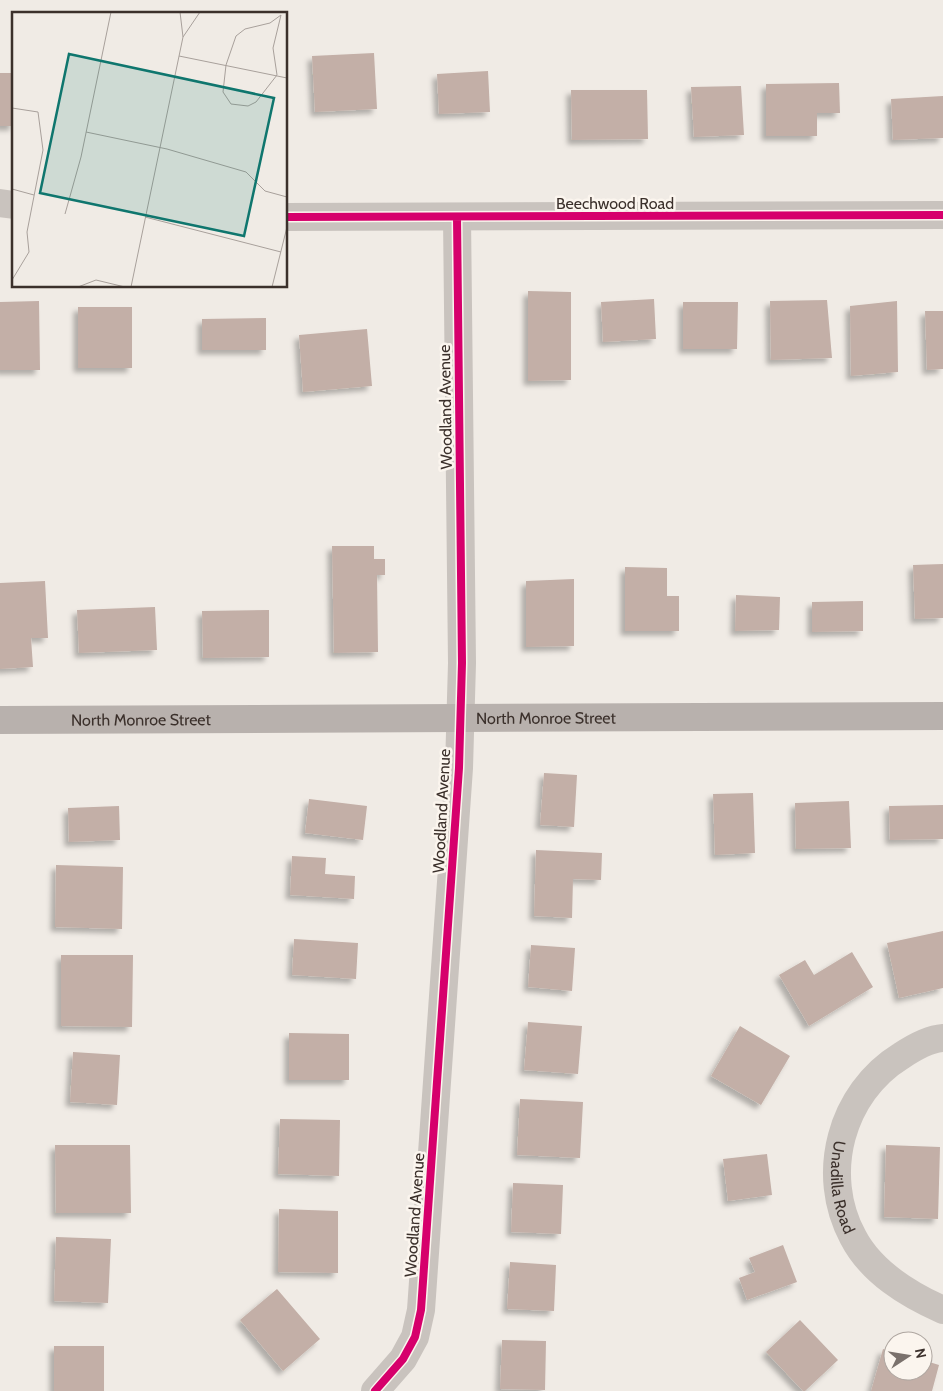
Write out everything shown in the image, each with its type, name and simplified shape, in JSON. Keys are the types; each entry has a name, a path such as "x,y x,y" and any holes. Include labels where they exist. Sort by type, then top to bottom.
{"main road":[{"name":"North Monroe Street","path":"0,720 943,716"}],"street":[{"name":"Beechwood Road","path":"288,217 943,215"},
{"name":"Woodland Avenue","path":"376,1391 403,1359 415,1337 421,1310 458,778 462,663 457,217"},
{"name":"Unadilla Road","path":"943,1038 912,1049 892,1061 872,1079 856,1100 845,1124 838,1151 837,1182 841,1208 853,1237 870,1263 892,1282 943,1310"}],"building":[{"path":"374,53 377,109 315,112 312,56"},
{"path":"488,71 490,112 439,114 437,74"},
{"path":"0,73 12,73 12,126 0,126"},
{"path":"839,83 840,113 817,113 817,136 766,136 766,84"},
{"path":"741,86 744,135 694,137 691,87"},
{"path":"571,90 647,90 648,139 572,140"},
{"path":"943,96 943,138 893,140 891,99"},
{"path":"528,291 571,292 571,380 528,381"},
{"path":"654,299 656,339 603,342 601,302"},
{"path":"827,300 832,358 771,360 770,301"},
{"path":"39,301 40,370 0,370 0,302"},
{"path":"897,301 898,372 851,376 850,306"},
{"path":"683,302 738,302 737,349 683,349"},
{"path":"78,307 132,307 132,368 78,368"},
{"path":"925,311 943,311 943,369 927,370"},
{"path":"266,318 266,350 202,350 202,319"},
{"path":"367,329 372,386 303,392 299,335"},
{"path":"332,546 374,546 374,559 385,559 385,575 377,575 378,652 334,653"},
{"path":"943,564 943,618 915,619 913,565"},
{"path":"625,567 667,568 667,596 679,596 679,631 625,631"},
{"path":"574,579 574,646 526,647 526,581"},
{"path":"45,581 48,638 31,638 33,667 0,669 0,583"},
{"path":"736,595 780,597 779,630 735,631"},
{"path":"863,601 863,631 812,632 812,602"},
{"path":"155,607 157,650 79,653 77,610"},
{"path":"269,610 269,657 203,658 202,611"},
{"path":"544,773 577,775 574,827 540,825"},
{"path":"753,793 755,853 715,855 713,794"},
{"path":"309,799 367,806 363,840 305,833"},
{"path":"849,801 851,848 796,849 795,803"},
{"path":"943,805 943,839 890,840 889,806"},
{"path":"119,806 120,840 69,842 68,808"},
{"path":"536,850 602,853 601,880 573,879 572,918 534,916"},
{"path":"292,856 326,858 325,874 355,876 354,899 290,895"},
{"path":"56,865 123,867 122,929 55,927"},
{"path":"943,931 943,988 899,998 887,943"},
{"path":"294,939 358,943 356,979 292,975"},
{"path":"531,945 575,948 572,991 528,987"},
{"path":"852,952 873,987 809,1026 779,975 805,960 814,975"},
{"path":"61,955 133,955 132,1027 61,1026"},
{"path":"528,1022 582,1026 578,1074 524,1070"},
{"path":"740,1026 790,1056 761,1105 711,1076"},
{"path":"289,1033 349,1034 349,1080 289,1080"},
{"path":"73,1052 120,1055 117,1105 70,1102"},
{"path":"520,1099 583,1102 580,1158 517,1155"},
{"path":"280,1119 340,1120 339,1176 278,1174"},
{"path":"55,1145 130,1145 131,1213 56,1213"},
{"path":"886,1145 940,1147 938,1219 884,1217"},
{"path":"767,1154 772,1195 728,1201 723,1159"},
{"path":"513,1183 563,1185 561,1234 511,1232"},
{"path":"279,1209 338,1211 338,1273 278,1272"},
{"path":"56,1237 111,1239 108,1303 54,1301"},
{"path":"783,1245 797,1282 747,1300 739,1278 755,1272 749,1258"},
{"path":"510,1262 556,1265 554,1311 507,1309"},
{"path":"277,1289 320,1339 283,1371 240,1320"},
{"path":"800,1320 838,1360 805,1391 766,1352"},
{"path":"502,1340 546,1341 545,1390 500,1389"},
{"path":"54,1346 104,1346 104,1391 54,1391"},
{"path":"883,1349 883,1381 933,1381 933,1363 939,1365 932,1391 871,1391"}],"cycle path":[{"path":"288,217 943,215"},
{"path":"375,1391 403,1359 415,1337 421,1310 459,768 462,663 457,217"}]}
